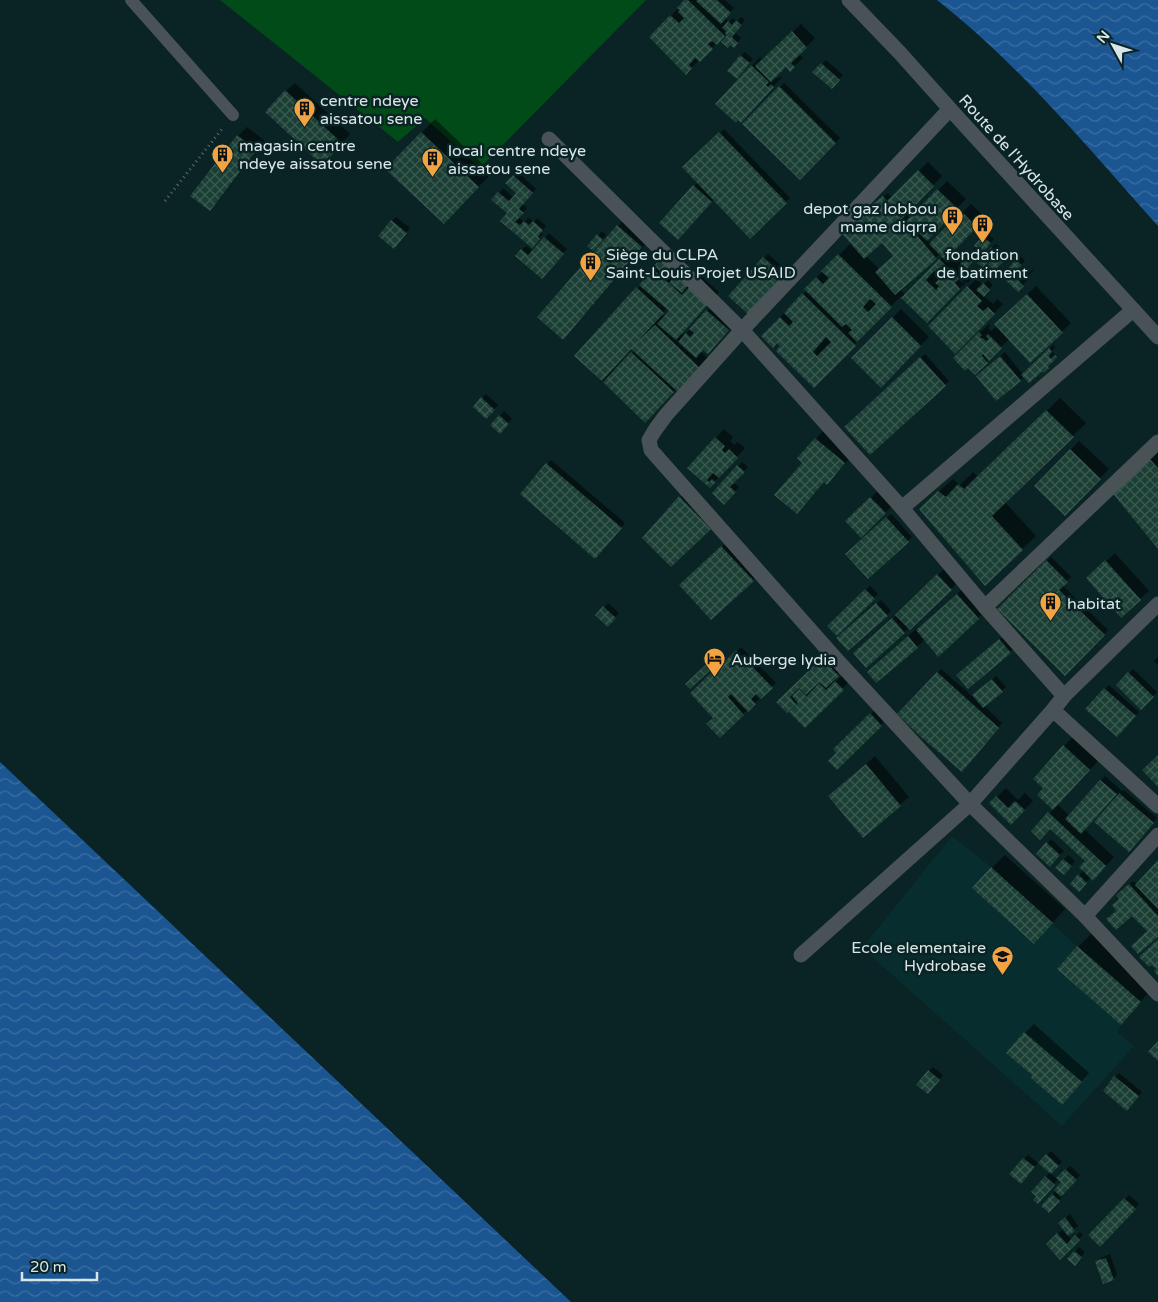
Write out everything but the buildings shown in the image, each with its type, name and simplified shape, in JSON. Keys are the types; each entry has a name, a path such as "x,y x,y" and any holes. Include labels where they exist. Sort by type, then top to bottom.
{"street":[{"name":"Route de l'Hydrobase","path":"849,0 900,53 1158,338"},
{"path":"950,109 742,330 655,430 649,440 651,450 836,659 970,804 1084,916 1158,994"},
{"path":"549,139 742,330 902,508 1064,696"},
{"path":"902,508 1133,310"},
{"path":"985,606 1158,442"},
{"path":"801,955 970,804 1064,696 1158,604"},
{"path":"1053,710 1158,806"},
{"path":"1084,916 1158,835"}],"lane":[{"path":"131,0 232,115"}],"path":[{"path":"165,201 232,115"}],"shaded area":[{"name":"Ecole elementaire Hydrobase","path":"952,836 991,867 1141,1002 1117,1032 1134,1046 1062,1126 862,948"}],"green space":[{"path":"220,0 646,0 480,168 425,118 398,142"}],"water":[{"path":"937,0 1158,0 1158,226 1079,137 1025,80 997,52"},
{"path":"0,762 571,1302 0,1302"}],"place":[{"name":"centre ndeye aissatou sene","path":"304,128"},
{"name":"magasin centre ndeye aissatou sene","path":"223,173"},
{"name":"local centre ndeye aissatou sene","path":"432,178"},
{"name":"depot gaz lobbou mame diqrra","path":"953,236"},
{"name":"fondation de batiment","path":"982,244"},
{"name":"Siège du CLPA Saint-Louis Projet USAID","path":"590,282"},
{"name":"habitat","path":"1051,622"},
{"name":"Auberge lydia","path":"715,678"},
{"name":"Ecole elementaire Hydrobase","path":"1002,975"}]}
